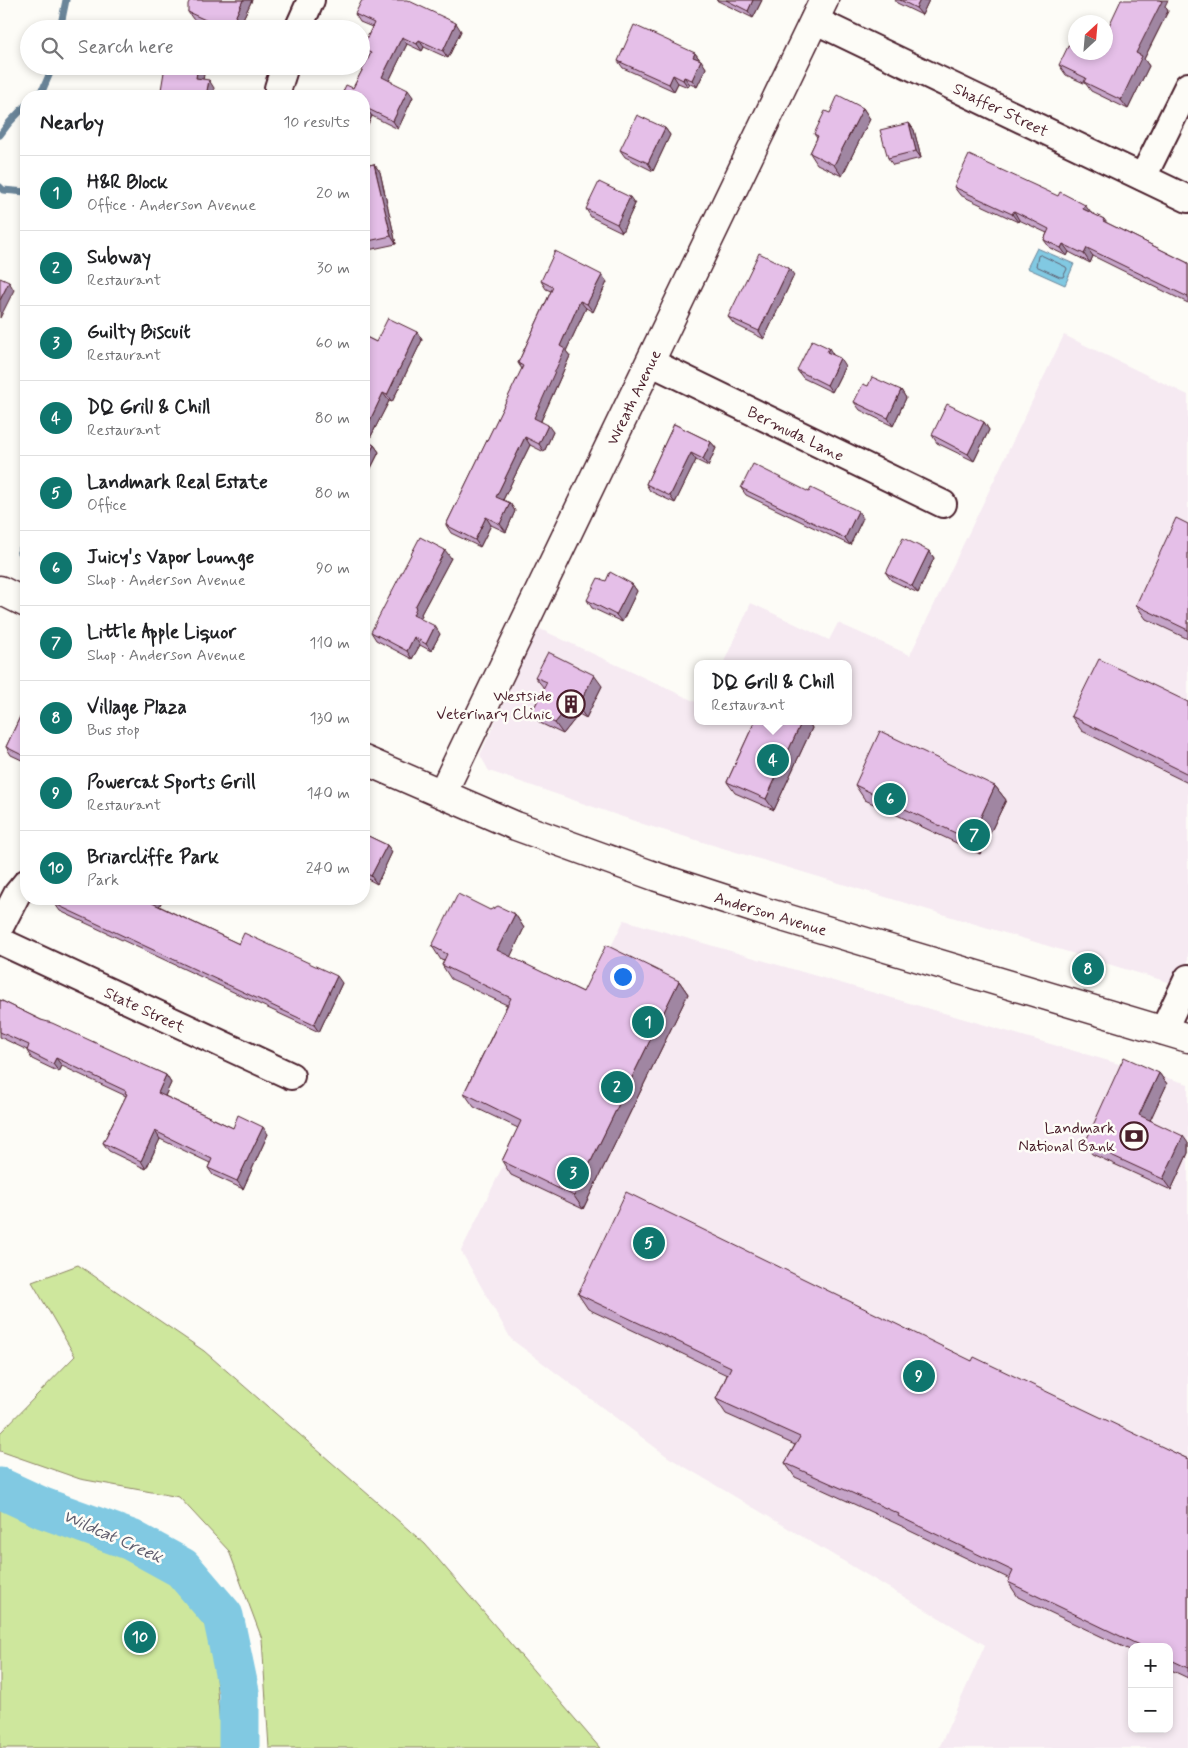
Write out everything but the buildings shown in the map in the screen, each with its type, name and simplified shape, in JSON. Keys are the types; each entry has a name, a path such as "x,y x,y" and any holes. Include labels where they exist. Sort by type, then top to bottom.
{"main road":[{"name":"Wreath Avenue","path":"442,794 819,10"},
{"path":"0,590 20,600"},
{"name":"Anderson Avenue","path":"370,763 516,826 708,894 1175,1034"}],"street":[{"path":"302,20 310,0"},
{"name":"Shaffer Street","path":"819,10 1188,199"},
{"path":"278,90 282,75"},
{"path":"1143,177 1188,86"},
{"name":"Bermuda Lane","path":"650,362 943,504"},
{"path":"0,927 20,890"},
{"name":"State Street","path":"0,941 291,1076"},
{"path":"1175,1034 1188,978"}],"shaded area":[{"path":"1064,335 1188,395 1188,988 646,825 489,771 480,755 538,628 694,701 694,725 852,725 852,660 725,660 751,603 829,640 838,623 910,655"},
{"path":"624,920 1188,1084 1188,1748 939,1748 985,1645 668,1457 511,1339 461,1251"}],"green space":[{"path":"78,1265 204,1351 425,1544 600,1748 269,1748 262,1639 229,1551 179,1497 80,1479 0,1451 0,1433 75,1356 32,1282"},
{"path":"0,1509 42,1528 75,1536 79,1530 136,1548 171,1581 206,1627 215,1667 222,1748 0,1748"}],"water":[{"path":"1037,248 1074,264 1065,285 1027,268"}],"waterway":[{"path":"62,20 66,0"},
{"path":"42,90 49,75"},
{"path":"0,135 20,111"},
{"path":"0,187 3,190 20,191"},
{"name":"Wildcat Creek","path":"0,1488 43,1508 131,1540 182,1568 223,1616 239,1692 239,1748"}],"place":[{"name":"Westside Veterinary Clinic","path":"571,704"},
{"name":"DQ Grill & Chill","path":"773,760"},
{"name":"Juicy's Vapor Lounge","path":"890,799"},
{"name":"Little Apple Liquor","path":"974,835"},
{"name":"Village Plaza","path":"1088,969"},
{"name":"H&R Block","path":"648,1022"},
{"name":"Subway","path":"617,1087"},
{"name":"Landmark National Bank","path":"1134,1136"},
{"name":"Guilty Biscuit","path":"573,1173"},
{"name":"Landmark Real Estate","path":"649,1243"},
{"name":"Powercat Sports Grill","path":"919,1376"},
{"name":"Briarcliffe Park","path":"140,1637"}]}
